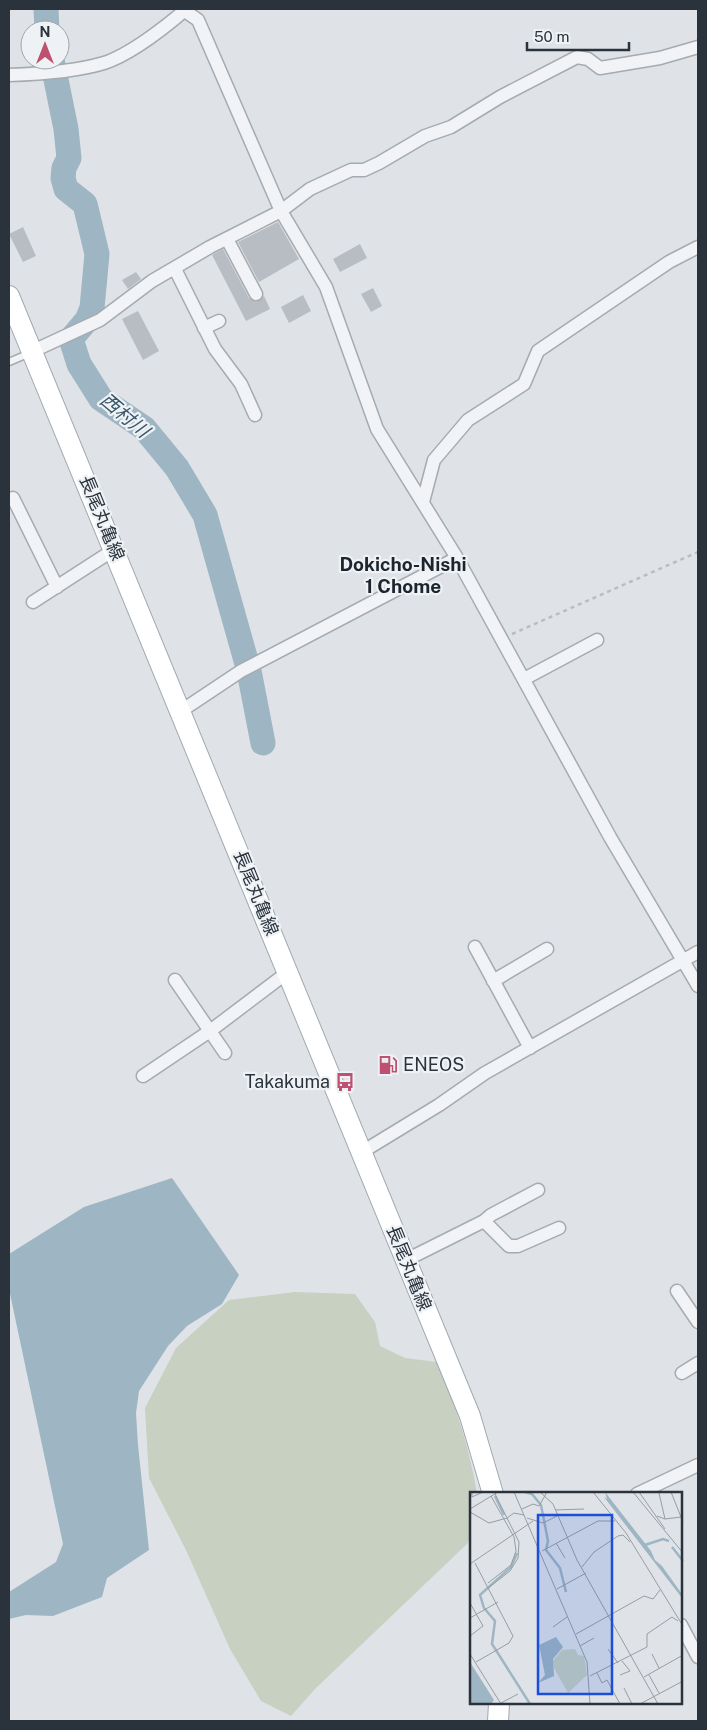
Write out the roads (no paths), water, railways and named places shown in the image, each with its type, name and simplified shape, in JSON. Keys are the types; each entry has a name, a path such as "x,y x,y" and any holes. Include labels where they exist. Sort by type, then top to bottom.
{"main road":[{"name":"長尾丸亀線","path":"9,296 115,549 470,1416 492,1492"},
{"path":"498,1705 498,1721"}],"street":[{"path":"9,75 44,74 105,62 158,33 183,10 198,20 281,211 326,287 377,429 457,558 610,836 698,986"},
{"path":"33,351 100,320 152,281 227,238 281,211 310,189 351,170 364,170 425,136 451,127 500,96 577,57 588,59 600,68 660,58 698,47"},
{"path":"227,238 256,294"},
{"path":"423,502 434,460 468,420 524,384 538,352 669,262 698,247"},
{"path":"175,269 215,349 246,381 255,415"},
{"path":"204,328 219,321"},
{"path":"13,498 57,587"},
{"path":"33,602 115,549"},
{"path":"181,711 241,671 457,558"},
{"path":"524,679 597,640"},
{"path":"475,947 530,1048"},
{"path":"493,981 547,949"},
{"path":"362,1152 439,1105 485,1073 698,952"},
{"path":"143,1076 210,1031 288,972"},
{"path":"175,980 225,1053"},
{"path":"406,1260 484,1221 491,1215 538,1190"},
{"path":"484,1221 509,1246 518,1246 559,1228"},
{"path":"677,1291 698,1322"},
{"path":"682,1373 698,1363"},
{"path":"641,1492 698,1465"},
{"path":"682,1626 698,1657"}],"lane":[{"path":"9,362 33,351"}],"water":[{"path":"172,1178 239,1275 222,1304 187,1326 168,1346 139,1391 136,1413 138,1445 149,1550 107,1578 102,1597 53,1616 26,1615 9,1619 9,1592 56,1562 63,1544 9,1289 9,1254 84,1207"}],"waterway":[{"name":"西村川","path":"46,9 47,20"},
{"name":"西村川","path":"54,70 66,129 69,158 64,168 63,178 66,189 85,204 97,254 92,308 87,320 71,339 79,364 101,399 144,428 177,468 205,515 249,671 263,743"}],"place":[{"name":"ENEOS","path":"388,1065"},
{"name":"Takakuma","path":"345,1082"}],"district":[{"name":"Dokicho-Nishi 1 Chome","path":"403,575"}]}
